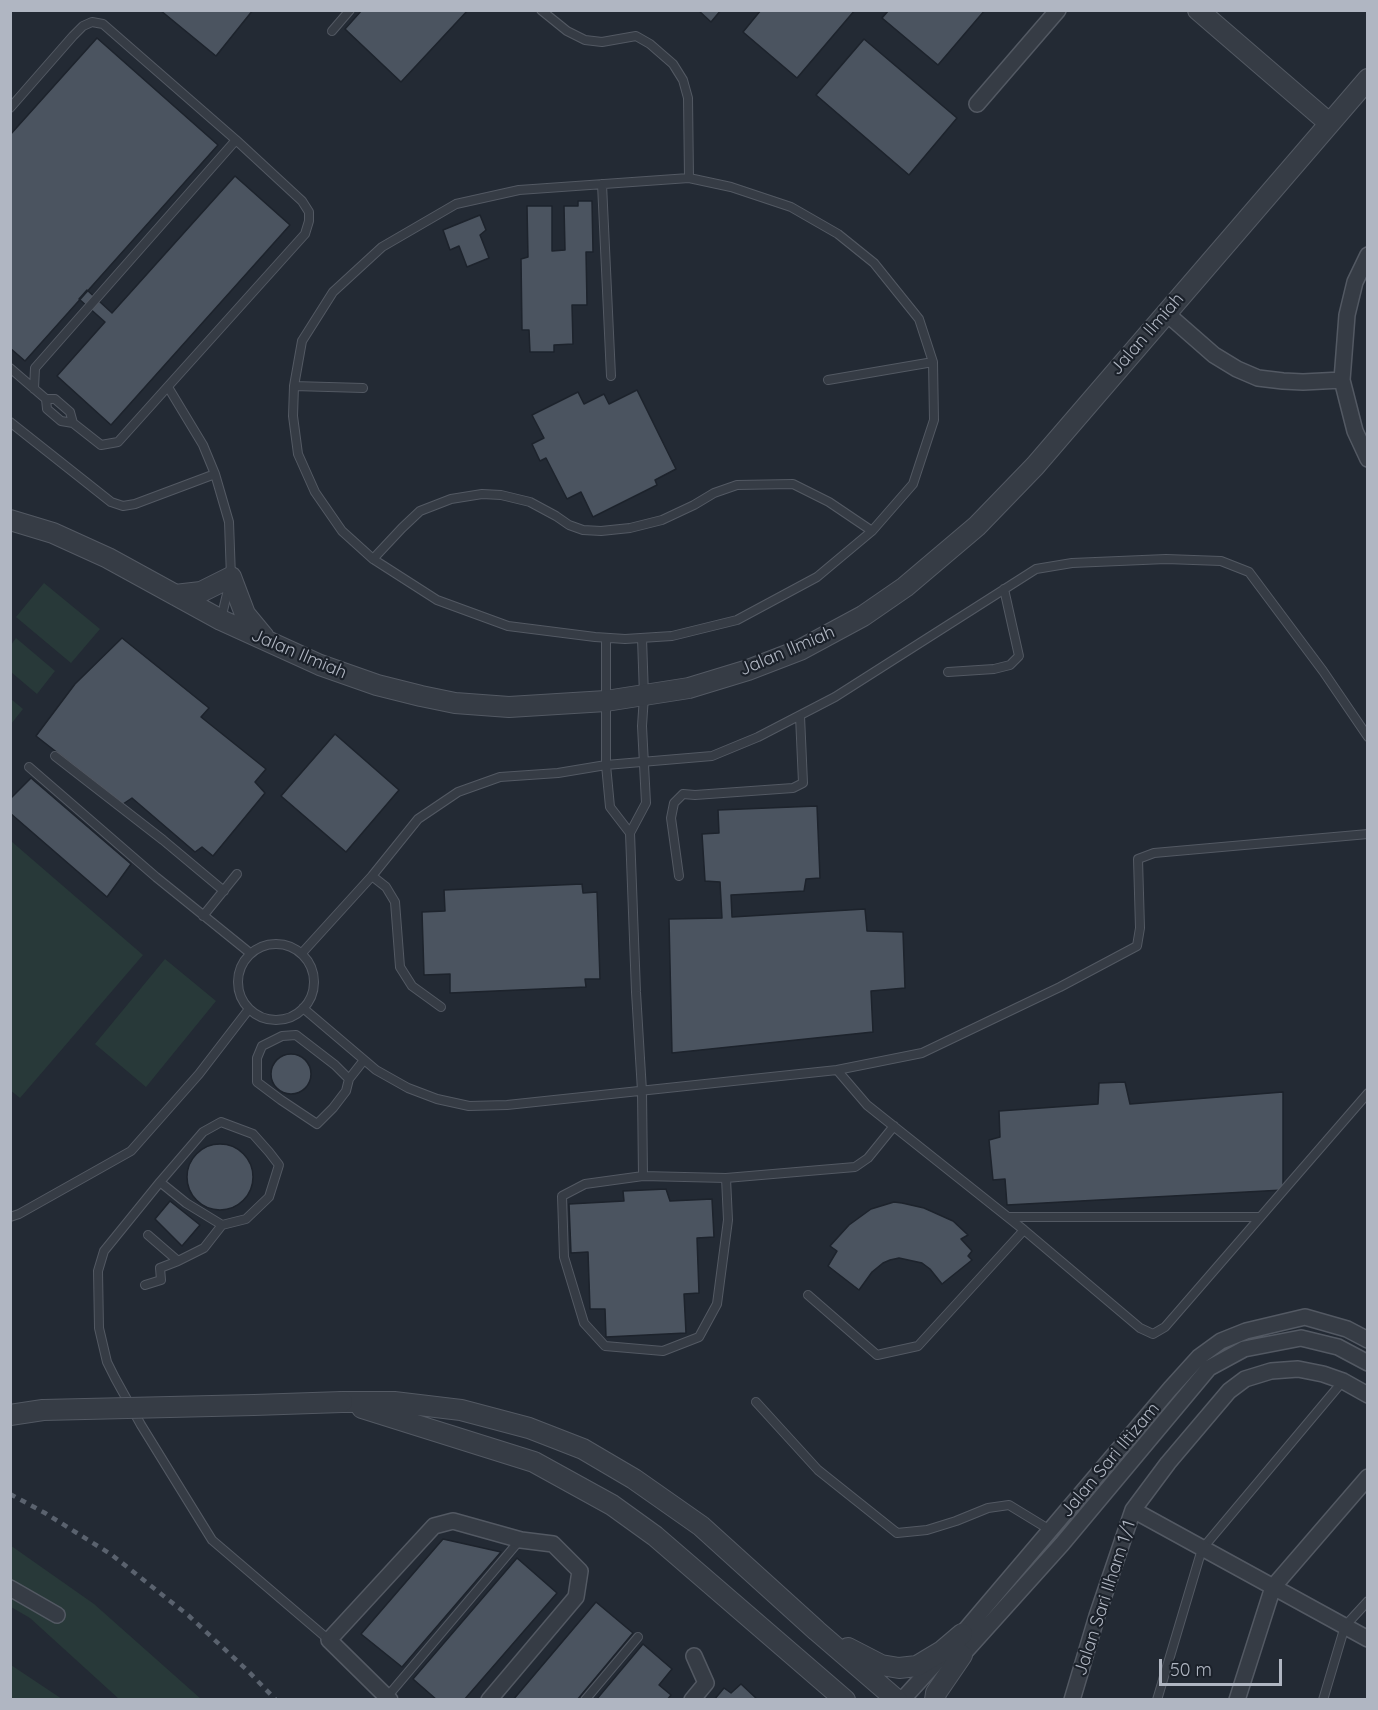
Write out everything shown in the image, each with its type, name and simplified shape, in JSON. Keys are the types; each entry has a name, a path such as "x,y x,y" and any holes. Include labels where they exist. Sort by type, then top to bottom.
{"street":[{"path":"977,104 1058,10"},
{"path":"1198,10 1329,123"},
{"name":"Jalan Ilmiah","path":"10,520 64,538 108,558 221,620 320,665 377,686 455,703 509,707 606,701 689,688 738,673 800,650 863,616 905,587 977,526 1035,466 1368,79"},
{"path":"1368,255 1355,282 1347,315 1342,380 1355,431 1368,459"},
{"path":"1166,313 1214,355 1258,378 1293,382 1342,380"},
{"path":"175,595 201,592 231,577 245,614 269,643"},
{"name":"Jalan Sari Iltizam","path":"902,1700 962,1634 1170,1389 1200,1357 1221,1341 1245,1331 1305,1317 1347,1329 1368,1340"},
{"name":"Jalan Sari Iltizam","path":"924,1700 1062,1544 1209,1368 1244,1348 1301,1338 1338,1347 1368,1363"},
{"name":"Jalan Sari Ilham 1/1","path":"1072,1700 1097,1616 1133,1510 1168,1463 1229,1391 1245,1379 1271,1371 1298,1369 1343,1381 1368,1395"},
{"path":"342,1402 534,1462 612,1505 655,1536 845,1700"},
{"path":"10,1415 43,1410 394,1402 461,1410 529,1428 583,1449 634,1479 701,1526 897,1700"},
{"path":"1237,1700 1274,1587 1368,1477"},
{"path":"1133,1510 1368,1639"},
{"path":"388,1698 329,1640 434,1526 453,1521 521,1540 554,1544 580,1571 576,1597 489,1700"},
{"path":"10,1588 57,1615"},
{"path":"817,1631 881,1665 899,1668 917,1666 942,1651 962,1634"},
{"path":"934,1700 936,1693 962,1655"},
{"path":"692,1700 706,1683 694,1656"}],"lane":[{"path":"332,31 350,10"},
{"path":"541,10 567,31 585,40 602,42 636,36 651,44 673,64 683,80 688,98 689,178"},
{"path":"10,108 73,36 92,22 103,24 236,140 302,201 309,212 305,234 118,442 101,445 73,423 61,421 47,409 46,399"},
{"path":"34,389 35,368 236,140"},
{"path":"689,178 731,187 791,207 838,234 873,263 919,319 933,362 934,420 913,484 872,531 818,577 737,620 672,636 595,638 508,626 437,600 373,559 342,531 315,492 298,454 293,416 294,386 302,341 333,292 382,247 456,204 519,190 602,184 689,178"},
{"path":"602,184 610,376"},
{"path":"828,380 933,362"},
{"path":"10,368 46,399 55,399 70,412 73,423"},
{"path":"294,386 363,388"},
{"path":"168,387 203,446 215,474 229,522 231,577 221,620"},
{"path":"10,422 111,502 123,506 135,504 215,474"},
{"path":"373,559 420,512 451,499 482,495 501,495 530,502 568,525 583,530 601,531 630,528 662,520 714,493 737,485 793,484 830,502 872,531"},
{"path":"302,952 372,876 418,819 458,792 500,777 712,756 758,738 835,697 1036,569 1072,563 1166,560 1221,561 1249,572 1323,671 1368,737"},
{"path":"948,672 994,669 1010,665 1019,656 1004,589"},
{"path":"606,638 606,765 610,807 630,833"},
{"path":"642,638 644,696 642,726 646,803 630,833 642,1090 643,1176"},
{"path":"679,876 671,818 674,803 684,794 793,788 803,783 800,716"},
{"path":"55,756 155,833 224,891"},
{"path":"29,767 203,916 250,953"},
{"path":"303,1008 376,1070 408,1088 437,1099 469,1106 507,1106 837,1070 922,1053 1060,987 1137,946 1140,928 1138,859 1154,853 1368,834"},
{"path":"203,916 237,874"},
{"path":"372,876 386,887 395,903 400,968 412,986 441,1007"},
{"path":"276,943 290,945 302,952 310,962 314,980 311,998 294,1016 271,1020 259,1016 242,1000 238,988 238,975 250,953 262,946 276,943"},
{"path":"15,1216 131,1151 199,1074 249,1009"},
{"path":"350,1079 296,1035 282,1036 262,1046 257,1059 257,1082 317,1124 346,1091 350,1079 364,1060"},
{"path":"837,1070 867,1105 1024,1230 1140,1328 1153,1334 1165,1327 1368,1094"},
{"path":"145,1285 162,1280 160,1268 178,1262 204,1248 222,1225 246,1220 269,1197 279,1165 253,1134 220,1122 203,1132 104,1251 98,1271 99,1328 107,1362 141,1425 212,1540 329,1640"},
{"path":"726,1178 728,1220 717,1304 699,1337 663,1351 605,1346 584,1323 564,1257 562,1196 585,1184 643,1176 726,1178 855,1167 868,1158 894,1126"},
{"path":"160,1182 186,1203 222,1225"},
{"path":"1008,1217 1260,1217"},
{"path":"808,1295 877,1355 918,1346 1024,1230"},
{"path":"148,1235 178,1262"},
{"path":"1157,1700 1202,1549 1343,1381"},
{"path":"756,1402 818,1470 897,1533 927,1530 987,1508 1009,1505 1050,1530"},
{"path":"388,1698 521,1540"},
{"path":"1323,1700 1346,1626 1368,1601"},
{"path":"585,1700 638,1637"}],"shaded area":[{"path":"44,583 100,629 71,663 16,617"},
{"path":"16,638 55,671 37,694 11,672 11,645"},
{"path":"11,699 23,709 11,724"},
{"path":"11,841 143,955 20,1098 10,1090"},
{"path":"165,959 216,1001 146,1087 95,1044"},
{"path":"10,1545 94,1604 201,1699 119,1699 30,1618 11,1607"},
{"path":"11,1665 62,1699 11,1699"}],"building":[{"path":"160,10 253,10 216,56"},
{"path":"362,10 468,10 401,82 345,29"},
{"path":"698,10 721,10 711,22"},
{"path":"761,10 855,10 797,78 743,32"},
{"path":"889,10 985,10 938,65 882,18"},
{"path":"97,38 218,145 25,361 10,348 10,135"},
{"path":"864,39 957,118 909,175 816,95"},
{"path":"235,176 290,225 111,425 57,376 105,322 79,299 87,290 112,313"},
{"path":"578,201 592,201 593,252 586,252 587,305 572,305 573,344 554,345 554,352 530,352 529,330 522,330 521,259 528,257 527,206 552,206 552,251 565,250 564,206 578,206"},
{"path":"480,215 486,230 480,235 489,258 467,267 459,246 450,250 443,230"},
{"path":"637,390 676,469 655,480 657,485 593,517 581,492 567,499 546,458 540,461 532,444 544,438 532,415 578,392 584,404 604,394 609,404"},
{"path":"122,638 209,708 201,717 266,769 255,782 265,793 213,856 202,847 195,852 132,798 123,804 36,736 75,684"},
{"path":"335,734 399,790 346,852 281,796"},
{"path":"31,778 131,864 107,897 10,813 10,799"},
{"path":"817,806 820,878 806,879 804,891 731,895 732,917 865,909 867,931 903,932 905,988 871,991 873,1032 672,1053 669,919 722,918 720,882 705,881 702,834 719,833 718,810"},
{"path":"582,884 583,893 597,892 600,979 585,979 586,987 450,993 450,974 424,975 422,912 445,911 444,890"},
{"path":"291,1054 299,1055 305,1060 310,1066 310,1082 305,1088 299,1093 291,1094 283,1093 277,1088 272,1082 271,1074 272,1066 277,1060 283,1055"},
{"path":"1125,1082 1130,1104 1283,1092 1283,1190 1007,1205 1005,1179 993,1180 989,1140 1000,1137 999,1111 1098,1104 1099,1083"},
{"path":"214,1144 226,1144 238,1149 248,1159 253,1177 251,1190 238,1205 226,1210 214,1210 202,1205 192,1195 187,1183 187,1171 192,1159 202,1149"},
{"path":"666,1189 670,1201 712,1199 714,1237 697,1238 699,1293 684,1294 686,1333 606,1337 605,1309 590,1309 588,1252 571,1253 569,1204 624,1201 623,1191"},
{"path":"170,1201 200,1225 182,1246 155,1219"},
{"path":"894,1202 924,1208 953,1221 968,1235 961,1239 972,1251 968,1256 972,1260 942,1284 922,1263 899,1258 890,1260 872,1272 859,1290 828,1266 837,1251 830,1246 849,1225 871,1209"},
{"path":"443,1539 501,1552 402,1667 361,1634"},
{"path":"517,1558 557,1593 464,1700 437,1700 413,1679"},
{"path":"596,1602 633,1633 577,1700 513,1700"},
{"path":"643,1644 672,1669 659,1685 671,1695 667,1700 596,1700"},
{"path":"741,1684 758,1700 714,1700 724,1688 731,1693"}],"railway":[{"path":"10,1494 112,1555 189,1616 276,1700"}]}
